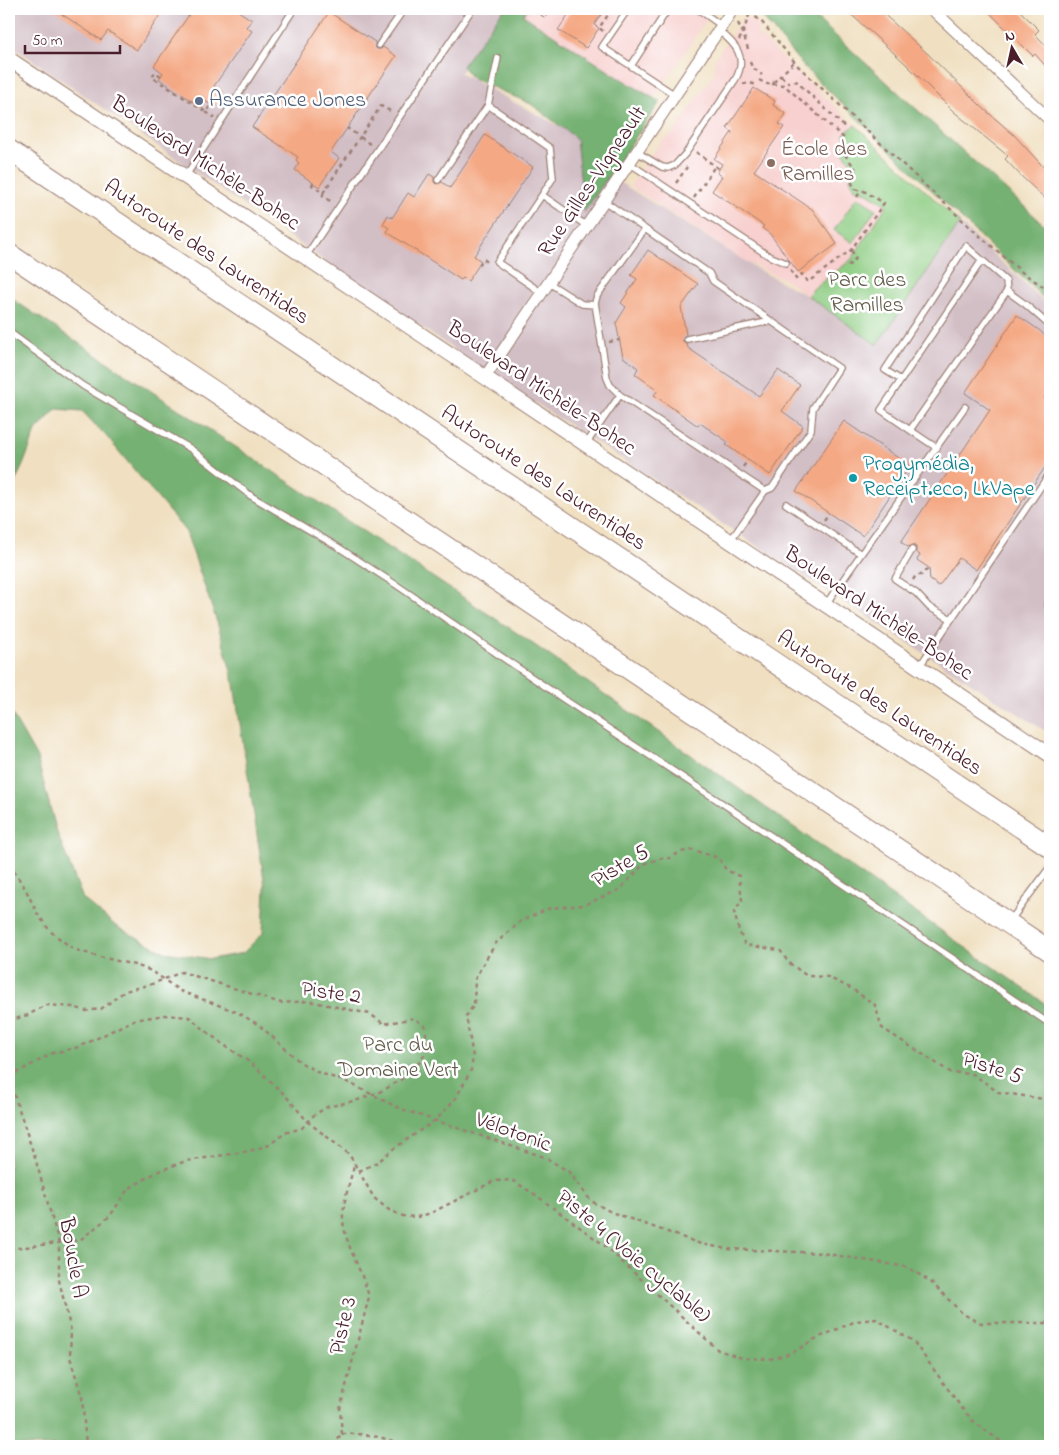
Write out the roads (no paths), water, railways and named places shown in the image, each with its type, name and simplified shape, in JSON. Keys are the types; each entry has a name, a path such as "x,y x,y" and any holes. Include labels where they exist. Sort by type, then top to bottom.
{"highway":[{"name":"Autoroute des Laurentides","path":"9,150 1050,847"},
{"path":"9,254 1050,951"}],"street":[{"name":"Rue Gilles-Vigneault","path":"485,377 733,9"},
{"path":"932,9 1050,120"},
{"name":"Boulevard Michèle-Bohec","path":"9,59 1050,755"}],"lane":[{"path":"185,177 294,9"},
{"path":"380,45 404,9"},
{"path":"305,257 472,9"},
{"path":"628,9 602,47 675,96"},
{"path":"631,66 668,9"},
{"path":"637,152 657,165 668,168 675,165 686,153 738,75 740,64 738,51 732,41 721,28 698,9"},
{"path":"438,180 488,105 498,58"},
{"path":"488,105 550,148 553,178 497,262 542,293"},
{"path":"629,163 769,256 786,263"},
{"path":"542,195 587,226"},
{"path":"604,201 710,273 713,281 840,368 813,408 811,430 772,488 765,490 730,541"},
{"path":"645,229 597,296 595,305 607,378 610,385 620,395 765,490"},
{"path":"901,380 885,370 966,246 1006,281 1007,291 910,430"},
{"path":"937,448 881,410 982,260"},
{"path":"549,283 582,304 595,305"},
{"path":"1007,291 1050,326"},
{"path":"686,339 771,321"},
{"path":"9,332 82,386 191,449 252,496 338,547 398,586 564,700 734,811 1050,1024"},
{"path":"586,444 620,395"},
{"path":"826,604 966,407"},
{"path":"919,667 1050,472"},
{"path":"786,504 861,554"},
{"path":"912,550 895,579 916,593 929,607 951,619"},
{"path":"1050,601 1048,605 1050,607"},
{"path":"1008,923 1050,867"}],"place":[{"name":"Assurance Jones","path":"199,101"},
{"name":"École des Ramilles","path":"771,163"},
{"name":"Progymédia, Receipt.eco, LkVape","path":"853,478"}],"park label":[{"name":"Parc des Ramilles","path":"867,294"},
{"name":"Parc du Domaine Vert","path":"398,1058"}]}
